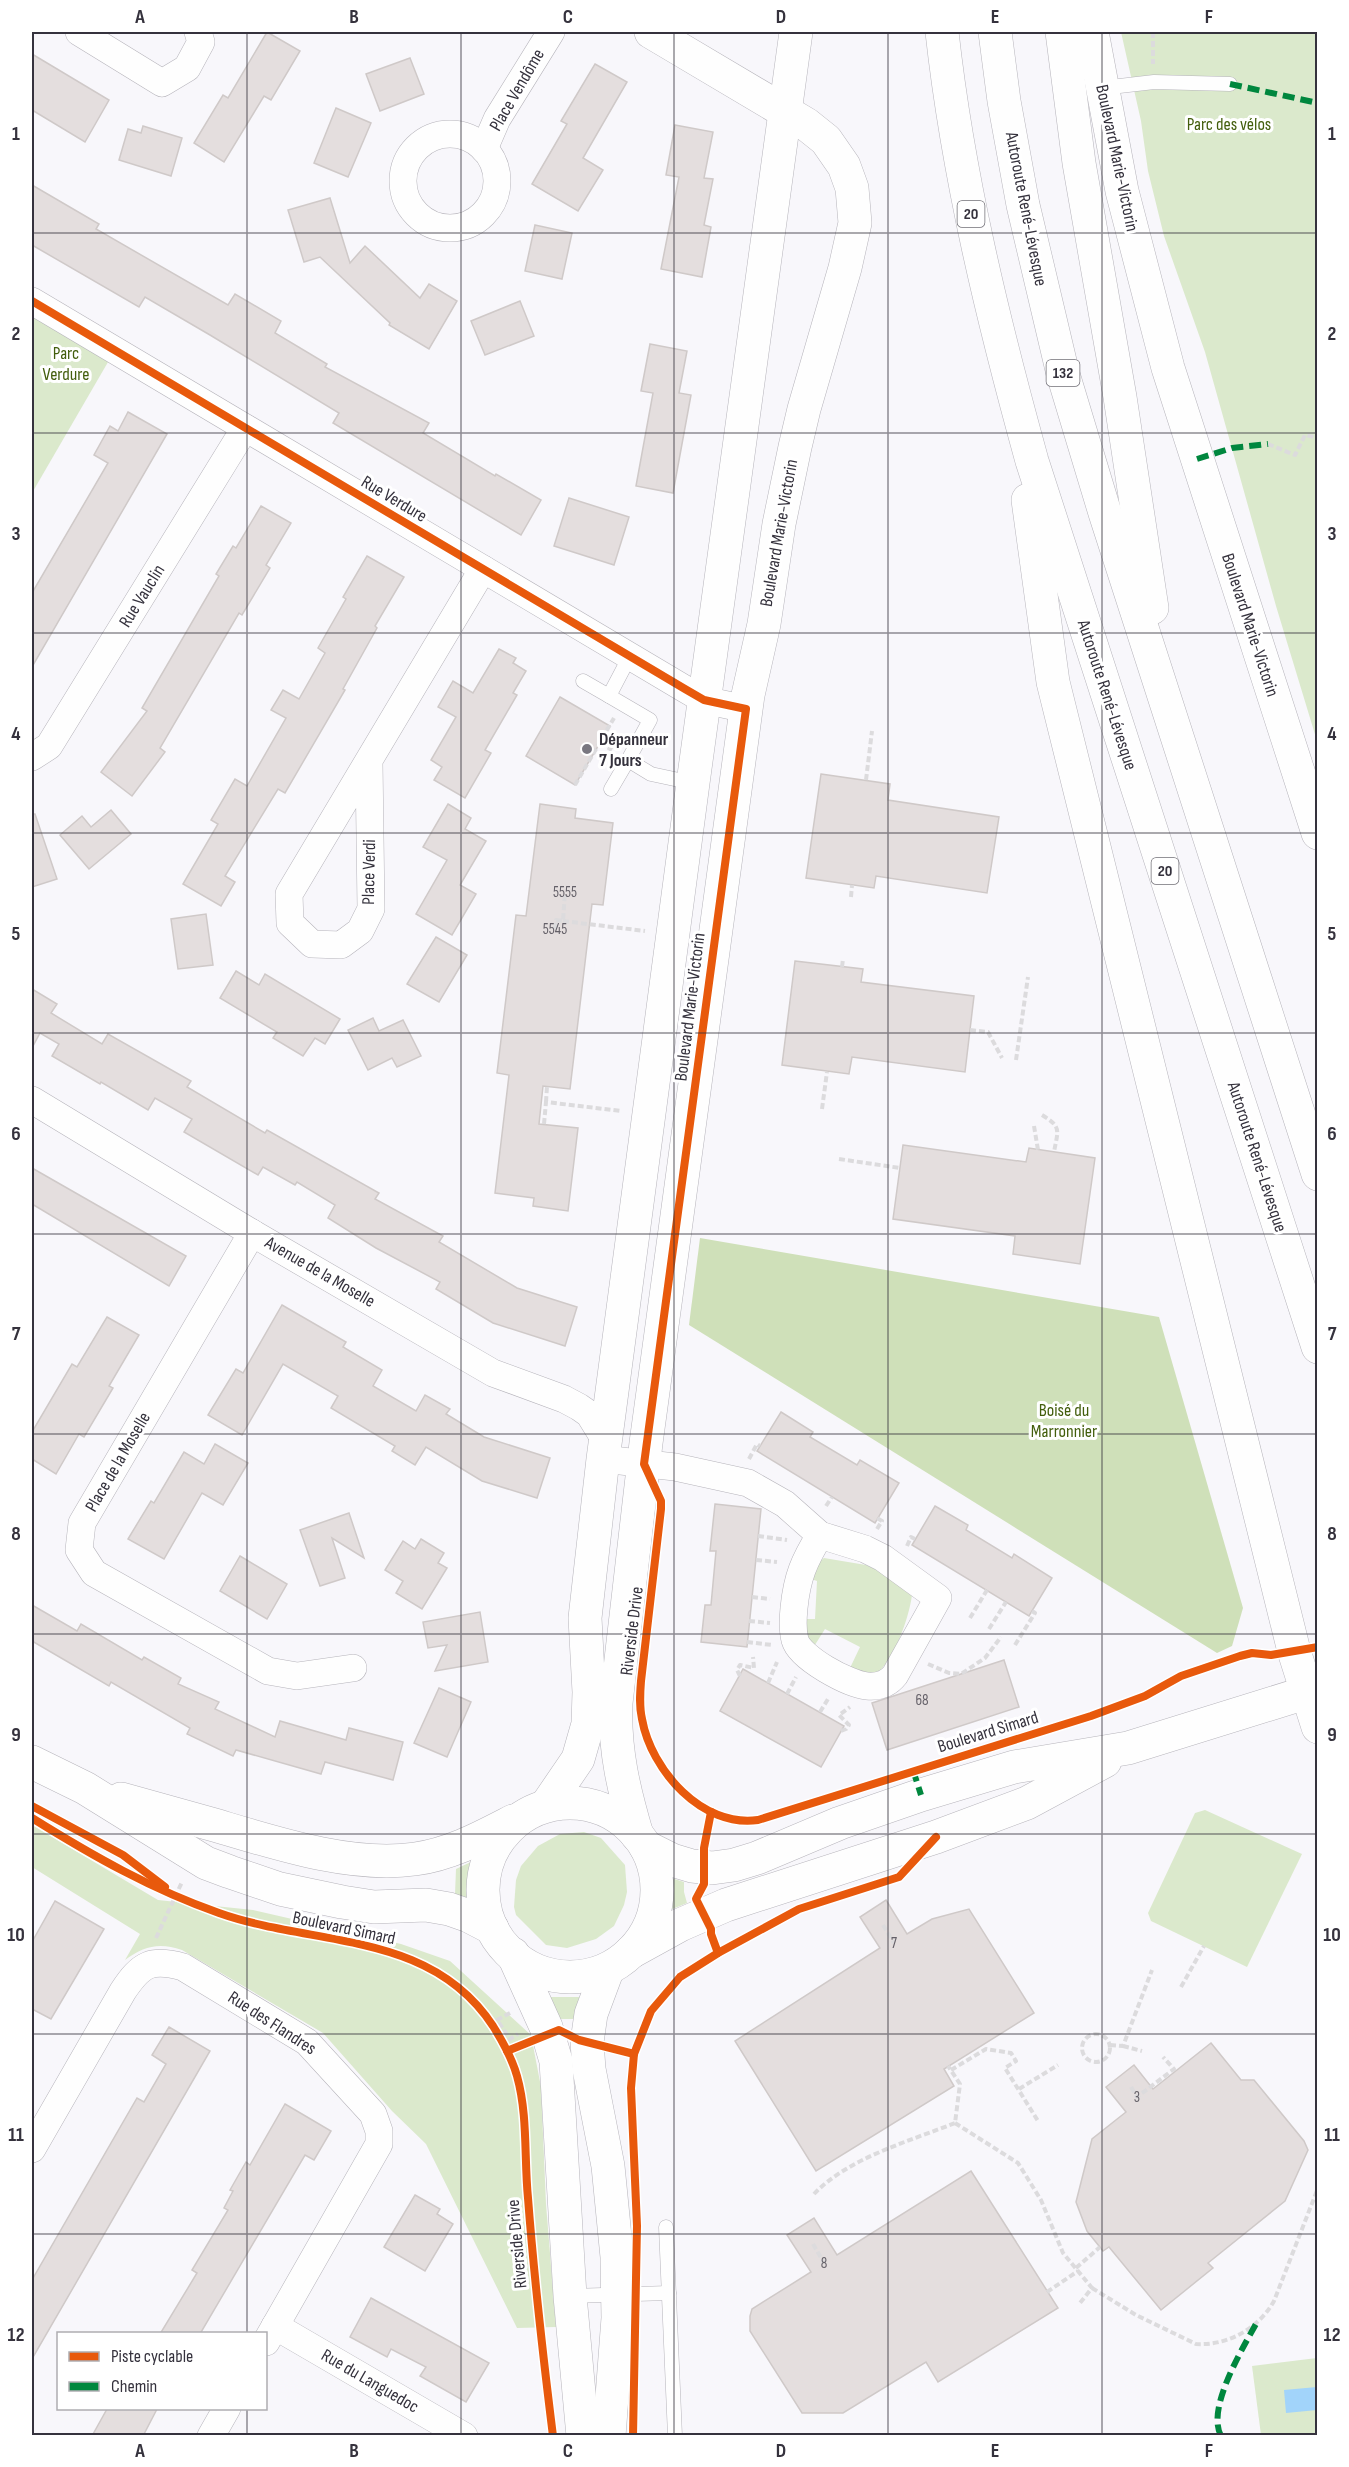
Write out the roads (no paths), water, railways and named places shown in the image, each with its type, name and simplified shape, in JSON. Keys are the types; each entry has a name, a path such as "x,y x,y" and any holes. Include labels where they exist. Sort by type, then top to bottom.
{"main road":[{"path":"651,32 784,112"},
{"name":"Boulevard Marie-Victorin","path":"604,1450 796,32"},
{"name":"Autoroute René-Lévesque","path":"942,32 963,171 1013,394 1071,585 1317,1347"},
{"name":"Autoroute René-Lévesque","path":"995,32 1023,205 1053,335 1079,432 1317,1174"},
{"path":"1062,32 1079,163 1120,397 1167,705"},
{"name":"Boulevard Marie-Victorin","path":"1092,32 1122,191 1168,368 1317,833"},
{"name":"Boulevard Marie-Victorin","path":"665,1309 746,709 764,624 779,524 795,447 845,268 855,223 852,188 835,150 817,132 784,112"},
{"path":"1013,394 1053,682 1146,1064 1294,1651 1312,1691 1317,1726"},
{"name":"Riverside Drive","path":"641,1841 621,1778 615,1724 644,1464 665,1309"},
{"path":"583,2436 570,2296 556,2061 546,2027 513,1954 492,1928 485,1905 487,1877 499,1845 510,1829 537,1809 579,1759 586,1736 589,1702 586,1605 604,1450"},
{"path":"641,1841 672,1860 692,1866 712,1868 734,1865 758,1858 873,1811 1004,1770 1128,1748 1312,1691"},
{"path":"513,1954 539,1972 560,1978 582,1979 617,1963 680,1925 726,1905 936,1838 1027,1803 1128,1748"},
{"name":"Boulevard Simard","path":"32,1762 85,1788 206,1863 257,1882 319,1898 374,1907 426,1905 440,1907 469,1916 492,1928"},
{"name":"Boulevard Simard","path":"85,1788 293,1847 379,1860 408,1860 444,1852 477,1840 537,1809"},
{"path":"537,1809 567,1800 596,1805 622,1820 641,1841 656,1872 654,1902 642,1935 617,1963 591,2014 587,2042 589,2069 610,2184 619,2296 609,2436"}],"street":[{"path":"79,32 162,82 187,68 201,42 198,32"},
{"name":"Place Vendôme","path":"484,149 497,120 551,32"},
{"name":"Rue Verdure","path":"32,301 704,700 746,709"},
{"name":"Rue Vauclin","path":"32,757 49,746 245,428"},
{"name":"Place Verdi","path":"369,762 371,909 360,931 341,945 312,944 290,923 289,894 483,569"},
{"name":"Avenue de la Moselle","path":"32,1100 252,1233 493,1373 564,1399 585,1410 604,1450"},
{"name":"Place de la Moselle","path":"252,1233 82,1523 79,1550 94,1572 268,1671 297,1676 353,1668"},
{"path":"604,1450 644,1464 675,1467 748,1482 785,1504 820,1535 865,1549 883,1558 938,1598 895,1675 886,1683 867,1686 849,1680 806,1657 795,1641 793,1622 797,1583 805,1558 820,1535"},
{"name":"Rue des Flandres","path":"32,2149 123,1991 134,1974 148,1965 164,1962 183,1967 307,2042 373,2114 379,2131 379,2144 270,2334"},
{"name":"Rue du Languedoc","path":"270,2334 464,2436"},
{"path":"211,2436 225,2410"}],"lane":[{"path":"1102,88 1154,82 1230,84"},
{"path":"609,696 630,656"},
{"path":"583,681 650,720 611,789"},
{"path":"627,760 651,774 693,783"},
{"path":"666,2227 675,2436"},
{"path":"570,2296 669,2293"}],"water":[{"path":"1317,2387 1317,2410 1286,2413 1284,2390"}],"place":[{"name":"Dépanneur 7 Jours","path":"587,749"}],"park label":[{"name":"Parc des vélos","path":"1229,124"},
{"name":"Parc Verdure","path":"66,364"},
{"name":"Boisé du Marronnier","path":"1064,1420"}]}
